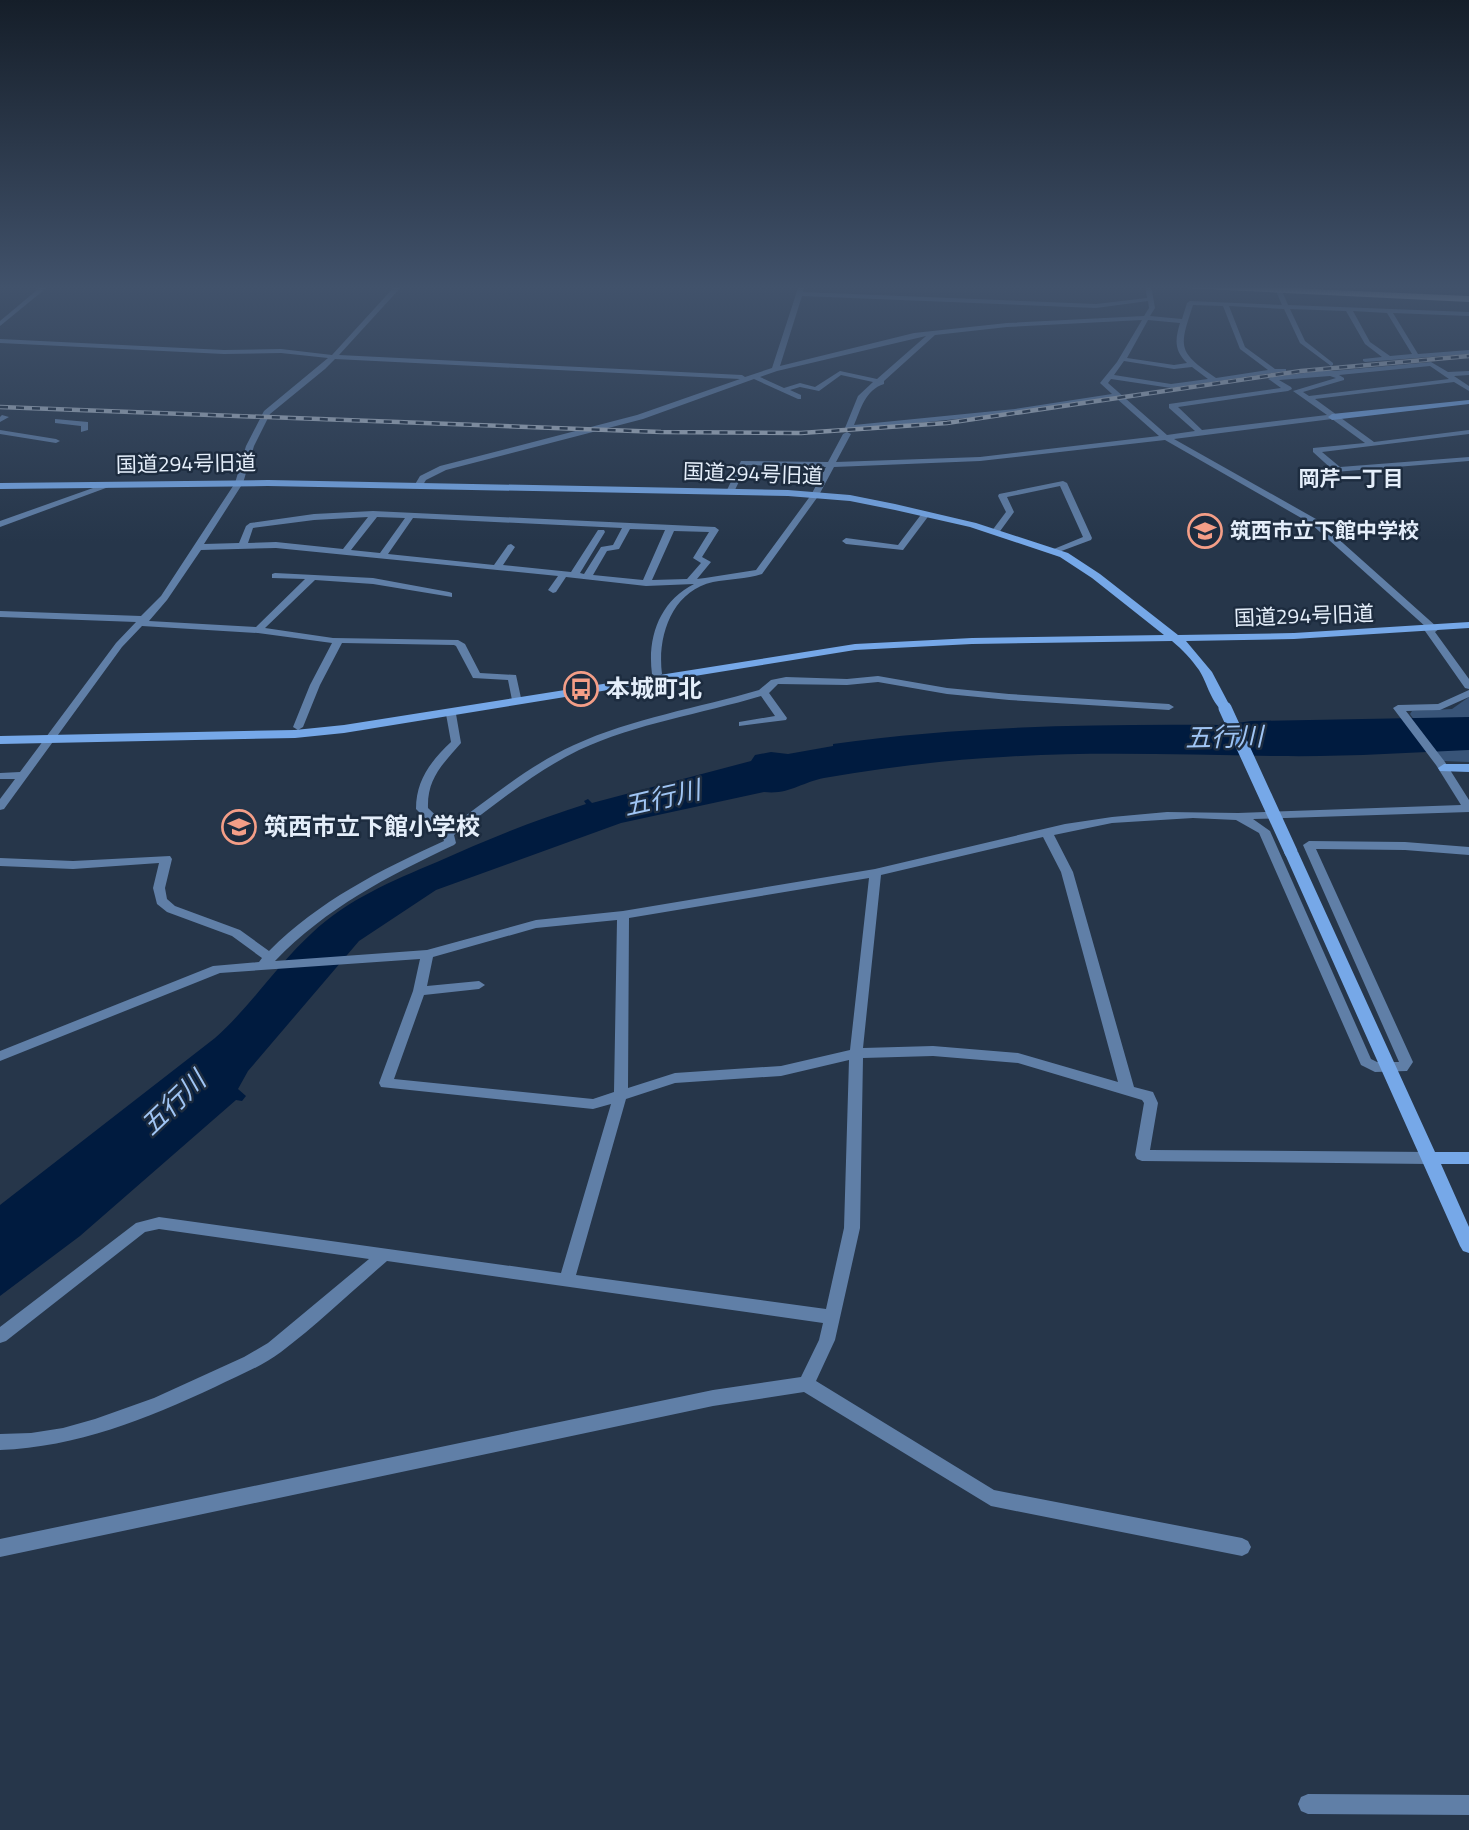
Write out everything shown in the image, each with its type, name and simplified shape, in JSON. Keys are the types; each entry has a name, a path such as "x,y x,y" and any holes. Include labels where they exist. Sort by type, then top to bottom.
{"street":[{"path":"0,807 119,645 164,598 239,483 250,446 267,413 317,370"},
{"path":"613,370 751,377 798,397"},
{"path":"418,486 423,478 443,468 640,417 771,370"},
{"path":"893,370 862,396 849,428 1003,412 1115,396"},
{"path":"1114,370 1104,383 1115,396 1162,436 1314,522 1431,629 1469,686"},
{"path":"1200,370 1213,379"},
{"path":"1110,377 1171,386 1284,370"},
{"path":"1317,370 1272,379 1308,398 1372,445"},
{"path":"1297,391 1342,379 1333,370"},
{"path":"1441,370 1469,389"},
{"path":"784,390 800,385 816,389 840,373 881,382"},
{"path":"1447,374 1469,373"},
{"path":"1308,398 1455,380"},
{"path":"1199,431 1172,406 1288,389"},
{"path":"730,492 744,463 829,466 1056,452 1199,431 1469,401"},
{"path":"45,439 61,425 85,424 84,430"},
{"path":"0,432 56,441"},
{"path":"1469,432 1316,450 1338,470 1469,459"},
{"path":"198,547 243,544 569,571 587,577 646,583 705,582 759,572 815,495 847,434"},
{"name":"国道294号旧道","path":"0,486 239,483 815,495 926,514 1053,551 1087,569 1179,640 1469,625"},
{"path":"995,532 1010,512 1002,496 1063,483 1088,538 1053,551"},
{"path":"0,524 110,485"},
{"path":"243,544 250,526 362,514 715,530 697,558 707,562 689,582"},
{"path":"846,541 900,548 926,514"},
{"path":"345,552 373,516"},
{"path":"382,556 410,517"},
{"path":"587,577 604,549 616,547 627,526"},
{"path":"646,583 671,527"},
{"path":"553,590 601,532"},
{"path":"497,567 511,547"},
{"path":"275,576 373,581 449,595"},
{"path":"258,630 313,577"},
{"path":"657,674 653,653 657,636 677,599 705,582"},
{"path":"0,614 258,630 335,640 455,642 460,644 477,676 512,677 516,698"},
{"path":"298,727 314,685 338,641 335,640"},
{"path":"0,740 295,734 451,714 855,647 972,641 1179,640 1206,673 1225,708 1469,1246"},
{"path":"448,834 535,771 575,748 643,723 706,709 763,692 775,682 786,680 847,682 878,678 947,691 1169,707"},
{"path":"743,724 782,718 763,692"},
{"path":"1469,693 1440,707 1398,708 1403,711 1441,764 1469,809"},
{"path":"267,962 320,911 367,881 450,843 448,834 422,809 421,797 424,782 435,763 456,743 451,714"},
{"path":"1441,764 1469,768"},
{"path":"0,776 22,775"},
{"path":"0,1056 218,969 267,962 377,959 427,954 536,924 623,915 875,873 1047,833 1067,825 1163,817 1469,809"},
{"path":"1239,816 1264,831 1299,845 1405,846 1469,851"},
{"path":"1264,831 1366,1062 1388,1069 1402,1068 1406,1062 1309,845"},
{"path":"1047,833 1067,872 1126,1088"},
{"path":"0,862 74,865 166,859 159,888 161,901 171,909 236,933 267,962"},
{"path":"806,1384 827,1340 852,1228 856,1054 875,873"},
{"path":"566,1281 621,1094 623,915"},
{"path":"427,954 419,991 386,1083 593,1104 675,1078 781,1070 856,1054 933,1051 1018,1058 1148,1096 1151,1102 1142,1154 1469,1158"},
{"path":"419,991 480,985"},
{"path":"0,1336 150,1223 832,1317"},
{"path":"0,1441 45,1440 80,1432 250,1362 274,1348 384,1255"},
{"path":"0,1548 713,1398 806,1384 991,1498 1242,1547"},
{"path":"1308,1804 1469,1805"}],"shaded area":[{"path":"1469,697 1469,762 1443,761 1410,714 1412,711 1452,709"}],"water":[{"name":"五行川","path":"1469,717 1469,750 1326,756 1037,755 936,762 824,778 781,792 764,792 621,823 436,890 359,941 248,1071 238,1089 246,1096 242,1101 236,1100 80,1236 0,1296 0,1205 215,1038 299,945 326,921 340,910 387,884 511,831 586,804 584,801 588,799 592,803 751,761 755,755 771,752 788,754 833,744 930,733 1076,726 1223,725 1251,721"}],"railway":[{"path":"0,407 661,432 801,433 947,423 1308,370"}],"place":[{"name":"筑西市立下館中学校","path":"1205,531"},
{"name":"本城町北","path":"581,689"},
{"name":"筑西市立下館小学校","path":"239,827"}],"district":[{"name":"岡芹一丁目","path":"1351,479"}]}
